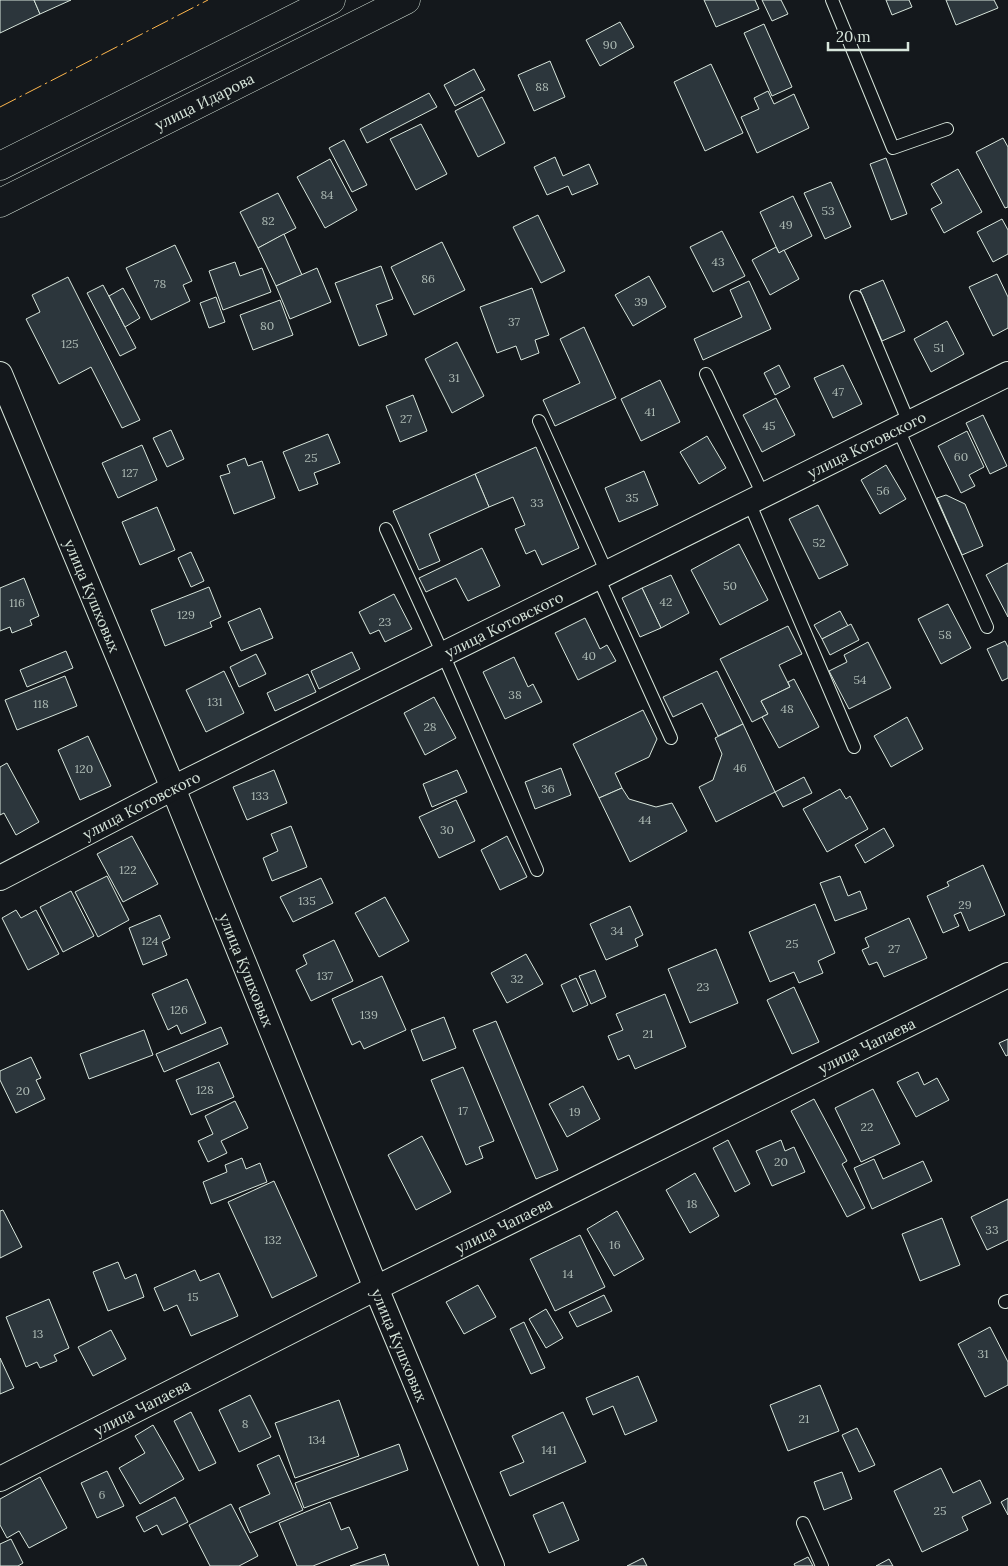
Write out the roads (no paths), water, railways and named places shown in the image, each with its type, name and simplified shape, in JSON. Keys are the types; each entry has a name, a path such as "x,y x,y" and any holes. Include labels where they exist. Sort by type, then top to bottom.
{"main road":[{"name":"улица Идарова","path":"0,203 406,0"},
{"path":"0,166 327,1"}],"street":[{"name":"улица Кушховых","path":"0,374 173,788 376,1288 492,1566"},
{"name":"улица Котовского","path":"0,878 173,788 1008,374"},
{"name":"улица Чапаева","path":"0,1478 376,1288 1008,975"}],"lane":[{"path":"832,0 893,148 948,129"},
{"path":"856,297 904,426 987,627"},
{"path":"706,374 854,747"},
{"path":"539,421 671,738"},
{"path":"386,529 443,654 536,870"},
{"path":"802,1523 822,1566"}]}
